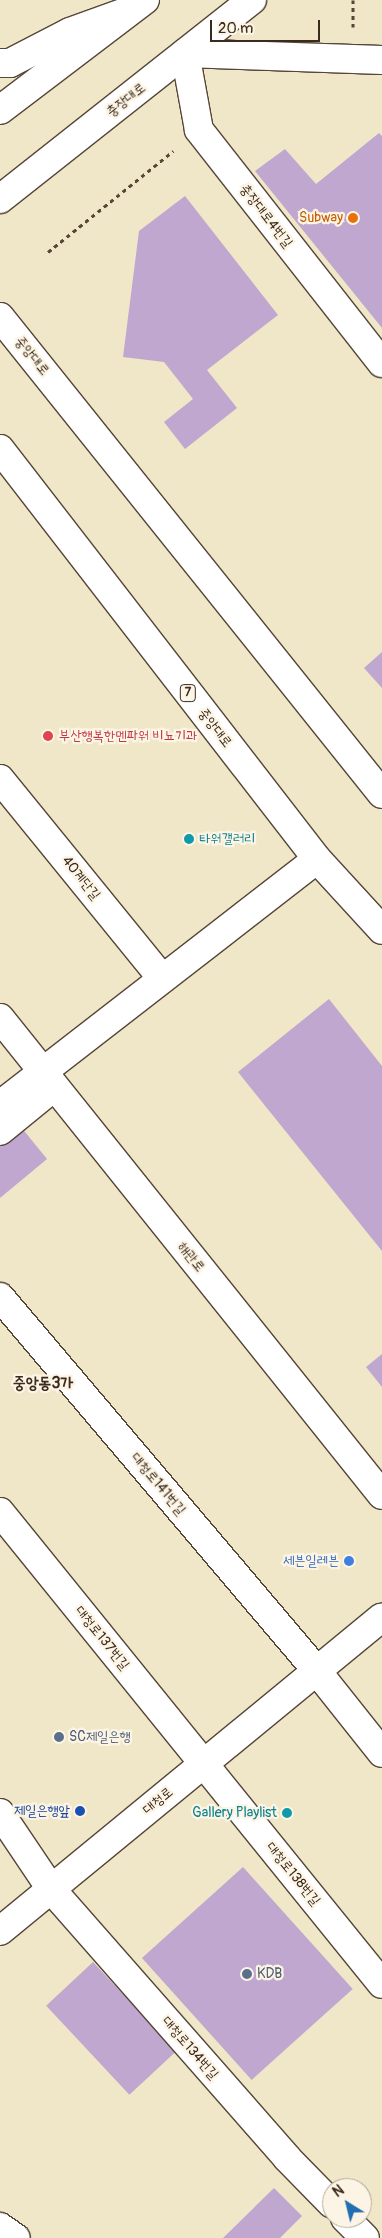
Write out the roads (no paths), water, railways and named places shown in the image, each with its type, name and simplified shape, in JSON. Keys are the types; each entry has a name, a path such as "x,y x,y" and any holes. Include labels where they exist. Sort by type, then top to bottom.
{"street":[{"name":"충장대로","path":"0,199 252,0"},
{"path":"0,63 10,63 70,32 139,5"},
{"path":"0,110 139,5"},
{"path":"185,53 382,60"},
{"name":"충장대로4번길","path":"185,53 199,130 382,363"},
{"name":"중앙대로","path":"0,317 382,794"},
{"name":"중앙대로","path":"0,449 317,859 382,930"},
{"name":"40계단길","path":"0,779 162,978"},
{"path":"0,1131 48,1079 162,978 317,859"},
{"name":"해관로","path":"0,1018 382,1496"},
{"path":"0,1105 48,1079"},
{"name":"대청로141번길","path":"0,1297 316,1670"},
{"name":"대청로137번길","path":"0,1512 204,1764"},
{"name":"대청로","path":"0,1931 382,1616"},
{"path":"316,1670 382,1753"},
{"name":"대청로138번길","path":"204,1764 382,1984"},
{"name":"대청로134번길","path":"0,1813 51,1889 287,2158 322,2194"},
{"path":"0,2227 16,2238"},
{"path":"355,2228 365,2238"}],"place":[{"name":"Subway","path":"353,218"},
{"name":"부산행복한멘파워 비뇨기과","path":"48,736"},
{"name":"타워갤러리","path":"189,839"},
{"name":"세븐일레븐","path":"349,1561"},
{"name":"SC제일은행","path":"59,1737"},
{"name":"제일은행앞","path":"80,1811"},
{"name":"Gallery Playlist","path":"287,1813"},
{"name":"KDB","path":"247,1974"}],"district":[{"name":"중앙동3가","path":"43,1383"}]}
